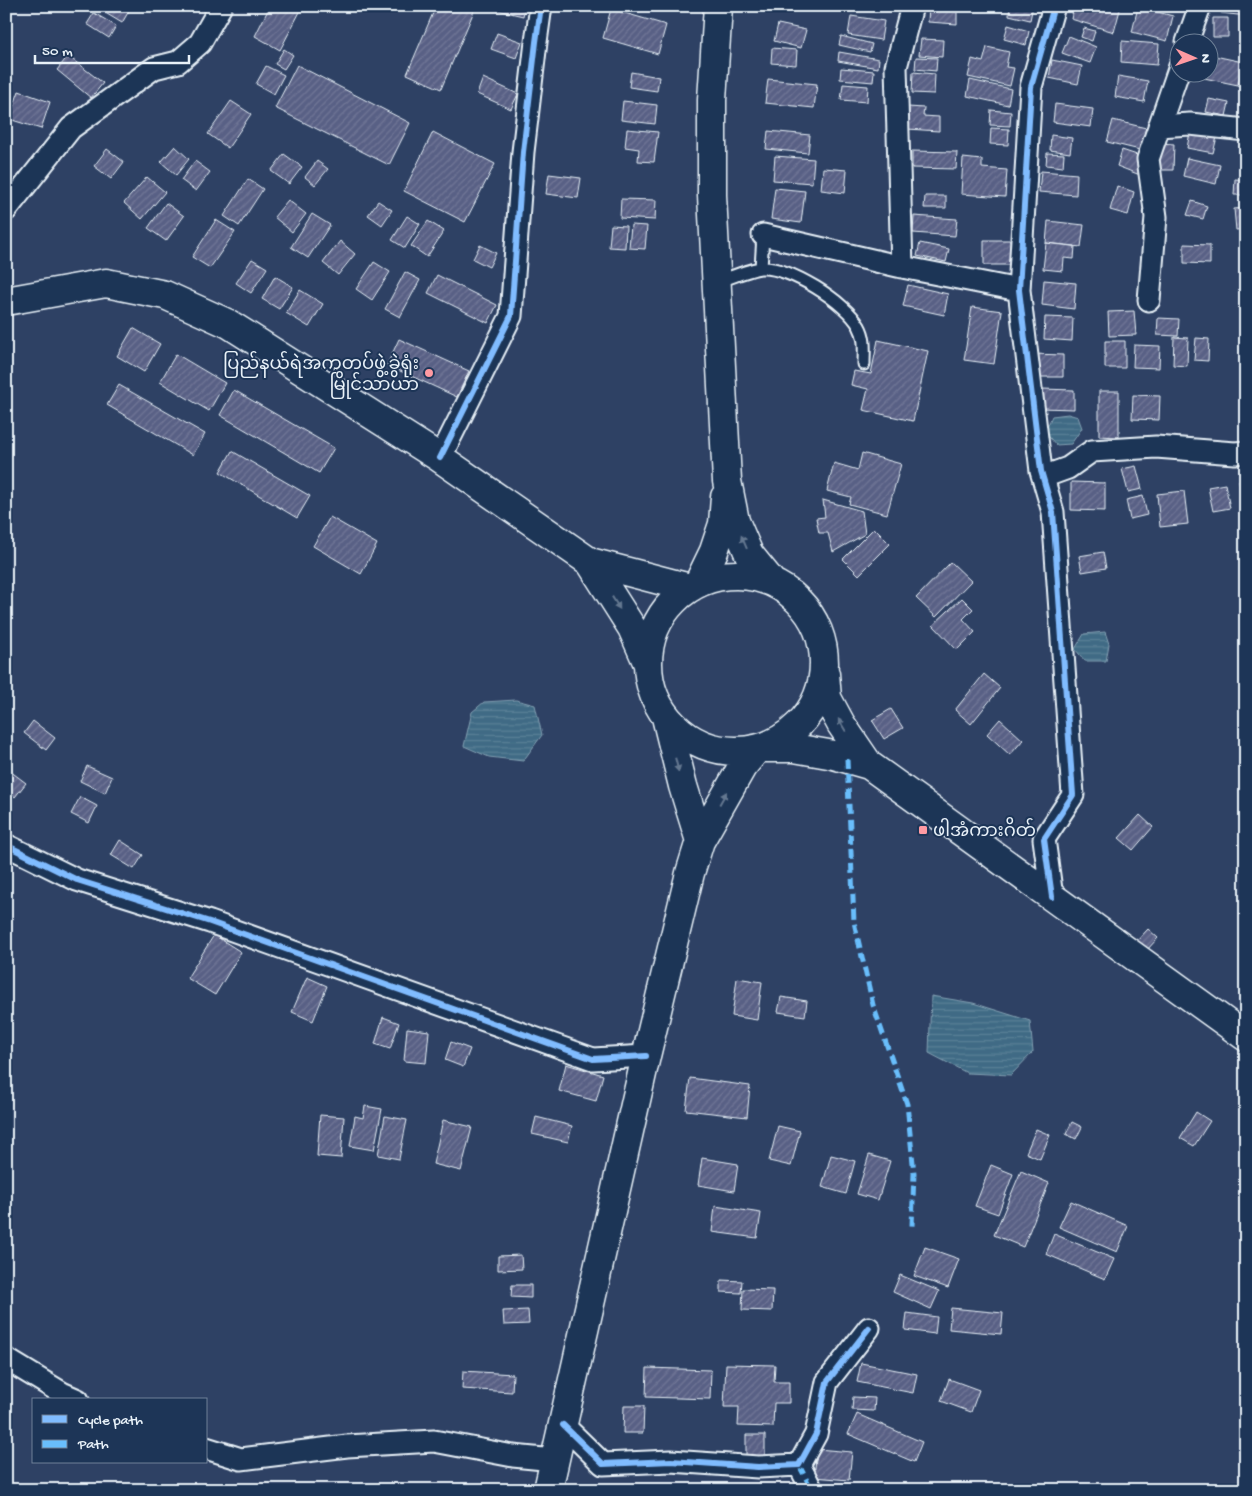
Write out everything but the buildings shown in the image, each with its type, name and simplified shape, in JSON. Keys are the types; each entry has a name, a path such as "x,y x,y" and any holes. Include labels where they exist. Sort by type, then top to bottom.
{"main road":[{"path":"694,585 714,551 723,524 727,481 712,195 712,100 718,6"},
{"path":"6,301 106,283 165,295 229,324 440,458 590,562 694,585"},
{"path":"727,481 735,521 749,554 771,581 794,596 811,616 822,641 828,698 840,724 869,765 1246,1037"},
{"path":"590,562 632,628 648,664"},
{"path":"700,841 683,786 666,717 656,700 650,681 648,664 652,637 662,614 678,596 694,585 722,575 747,575 771,581"},
{"path":"548,1490 646,1056 690,873 700,841 742,766 759,749 787,736 806,717 819,694 824,668"},
{"path":"666,717 691,740 722,751 794,748 834,755 869,765"}],"street":[{"path":"6,210 71,128 154,68 178,62 200,43 221,6"},
{"path":"440,458 511,316 523,152 541,6"},
{"path":"902,267 896,67 912,6"},
{"path":"1052,897 1044,839 1073,795 1053,512 1043,477 1019,290 1031,87 1054,6"},
{"path":"1191,32 1200,6"},
{"path":"1149,300 1156,218 1148,159 1174,82"},
{"path":"1159,126 1190,124 1246,130"},
{"path":"763,235 902,267 1019,290"},
{"path":"1043,477 1068,468 1092,451 1156,447 1235,453 1246,452"},
{"path":"6,845 78,880 210,922 593,1059 646,1056"},
{"path":"799,1464 816,1434 827,1382 869,1328"},
{"path":"6,1360 73,1398"},
{"path":"563,1425 603,1464 671,1461 758,1467 799,1464"},
{"path":"208,1449 241,1459 347,1446 434,1441 513,1456 554,1460"},
{"path":"799,1464 812,1490"}],"lane":[{"path":"761,268 763,235"},
{"path":"717,282 761,268 780,270 799,278 825,293 859,325 864,341 864,364"}],"water":[{"path":"1068,414 1078,417 1082,428 1071,444 1056,445 1045,432 1052,416"},
{"path":"1105,632 1109,644 1106,661 1085,661 1075,649 1084,634"},
{"path":"516,700 535,705 542,735 523,761 489,757 464,746 472,712 484,702"},
{"path":"931,996 973,1003 1030,1021 1033,1052 1011,1075 967,1073 929,1053"}],"marked path":[{"path":"847,759 854,922 873,1005 907,1104 914,1173 912,1226"},
{"path":"799,1465 812,1490"}],"cycle path":[{"path":"440,458 511,316 523,152 541,6"},
{"path":"1052,897 1044,839 1073,795 1053,512 1041,471 1019,290 1031,87 1054,6"},
{"path":"6,845 77,880 210,922 593,1059 646,1056"},
{"path":"563,1425 603,1464 671,1461 758,1467 799,1465 816,1434 827,1382 869,1328"}],"place":[{"name":"ပြည်နယ်ရဲအကူတပ်ဖွဲ့ခွဲရုံး မြိုင်သာယာ","path":"429,373"},
{"name":"ဖါအံကားဂိတ်","path":"923,830"}]}
